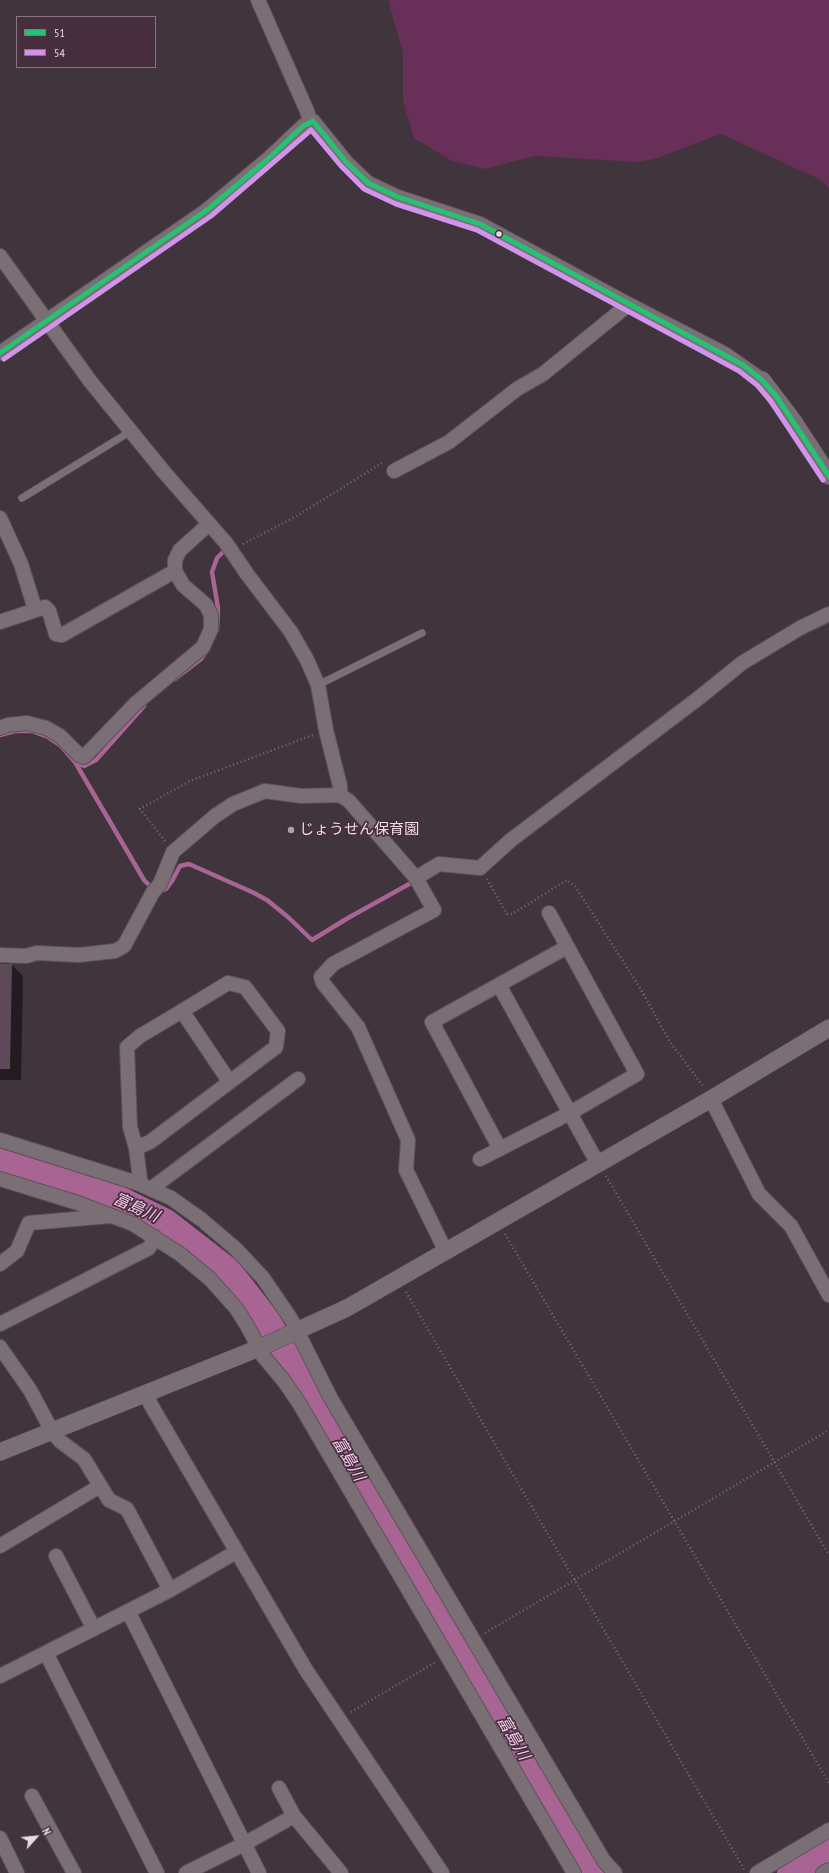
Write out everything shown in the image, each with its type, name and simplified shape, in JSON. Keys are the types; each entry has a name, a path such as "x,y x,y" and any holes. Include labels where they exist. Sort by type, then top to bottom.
{"street":[{"path":"258,0 310,121 317,126 346,162 368,183 398,197 480,224 626,303 725,354 762,380 794,422 829,476"},
{"path":"0,353 47,322 207,210 238,186 310,121"},
{"path":"1,260 90,381 164,472 232,550 247,574 291,632 307,660 318,684 326,730 340,786 340,795"},
{"path":"394,471 449,442 516,389 543,374 623,308 626,303"},
{"path":"0,518 21,564 35,609"},
{"path":"0,728 8,725 27,723 46,728 60,736 79,755 84,757 89,754 135,704 203,647 211,629 211,615 206,605 183,585 175,571 175,560 180,550 209,524"},
{"path":"0,622 35,609 45,607 49,611 56,634 62,635 175,571"},
{"path":"416,878 439,864 480,868 533,822 700,697 742,663 800,628 829,614"},
{"path":"0,954 26,956 37,953 78,955 115,951 124,946 155,890 164,878 173,852 221,812 234,804 265,791 301,796 340,795 349,801 416,878 434,910 333,964 321,977 328,990 358,1027 408,1140 406,1170 446,1252"},
{"path":"480,1159 570,1112 637,1074 549,913"},
{"path":"500,1149 432,1022 567,946"},
{"path":"136,1148 150,1142 276,1046 278,1031 245,987 228,983 140,1036 127,1047 130,1127 136,1148 140,1179 136,1183"},
{"path":"499,985 598,1164"},
{"path":"182,1011 229,1081"},
{"path":"0,1452 262,1347 347,1308 711,1099 829,1028"},
{"path":"152,1190 156,1185 298,1079"},
{"path":"711,1099 759,1194 791,1226 829,1295"},
{"path":"0,1140 136,1183 171,1198 202,1220 236,1249 264,1278 330,1397 473,1640 604,1861 615,1873"},
{"path":"0,1179 112,1215 133,1224 180,1254 210,1279 236,1308 298,1403 574,1873"},
{"path":"0,1264 17,1251 28,1223 107,1217 112,1215"},
{"path":"0,1324 149,1248 155,1237"},
{"path":"0,1347 30,1390 52,1431 60,1441 84,1459 110,1500 127,1509 170,1590"},
{"path":"146,1394 236,1552 306,1670 341,1720 442,1873"},
{"path":"0,1546 100,1486"},
{"path":"0,1676 170,1590 236,1552"},
{"path":"56,1556 94,1629"},
{"path":"128,1611 259,1873"},
{"path":"46,1653 157,1873"},
{"path":"279,1788 294,1816 341,1873"},
{"path":"32,1796 74,1873"},
{"path":"186,1873 244,1844 294,1816"},
{"path":"756,1873 829,1830"},
{"path":"0,1838 17,1873"},
{"path":"823,1873 829,1870"}],"lane":[{"path":"22,498 123,436 130,430"},
{"path":"318,684 422,633"}],"path":[{"path":"232,550 295,517 378,464 383,463 394,471"},
{"path":"173,852 140,809 190,781 277,750 326,730"},
{"path":"480,868 507,914 512,914 567,880 575,886 640,988 670,1042 707,1091 711,1099"},
{"path":"598,1164 829,1555"},
{"path":"498,1222 829,1782"},
{"path":"398,1279 746,1873"},
{"path":"473,1640 829,1430"},
{"path":"341,1720 353,1710 447,1656"}],"shaded area":[{"path":"388,0 829,0 829,188 821,180 721,134 657,158 637,162 535,156 485,169 452,161 414,138 403,101 403,53"}],"building":[{"path":"0,964 12,964 10,1069 0,1069"}],"waterway":[{"path":"217,630 218,608 212,572 217,558 222,553"},
{"path":"175,679 201,659 206,652"},
{"path":"75,762 84,766 96,760 144,706"},
{"path":"0,735 15,731 32,731 48,737 61,746 75,762 144,880 149,885 161,891 166,889 180,866 189,864 267,900 288,917 312,940 411,883"},
{"name":"富島川","path":"0,1160 119,1199 166,1222 229,1271 267,1320 337,1443 592,1873"},
{"name":"富島川","path":"790,1873 829,1850"}],"transit line":[{"name":"51","path":"0,353 207,210 267,160 303,126 313,121 346,162 368,183 398,197 480,224 743,365 762,380 776,396 829,476"},
{"name":"54","path":"4,359 211,216 311,130 341,166 364,189 396,204 477,230 739,371 757,385 770,400 823,480"}],"place":[{"name":"じょうせん保育園","path":"291,830"}]}
